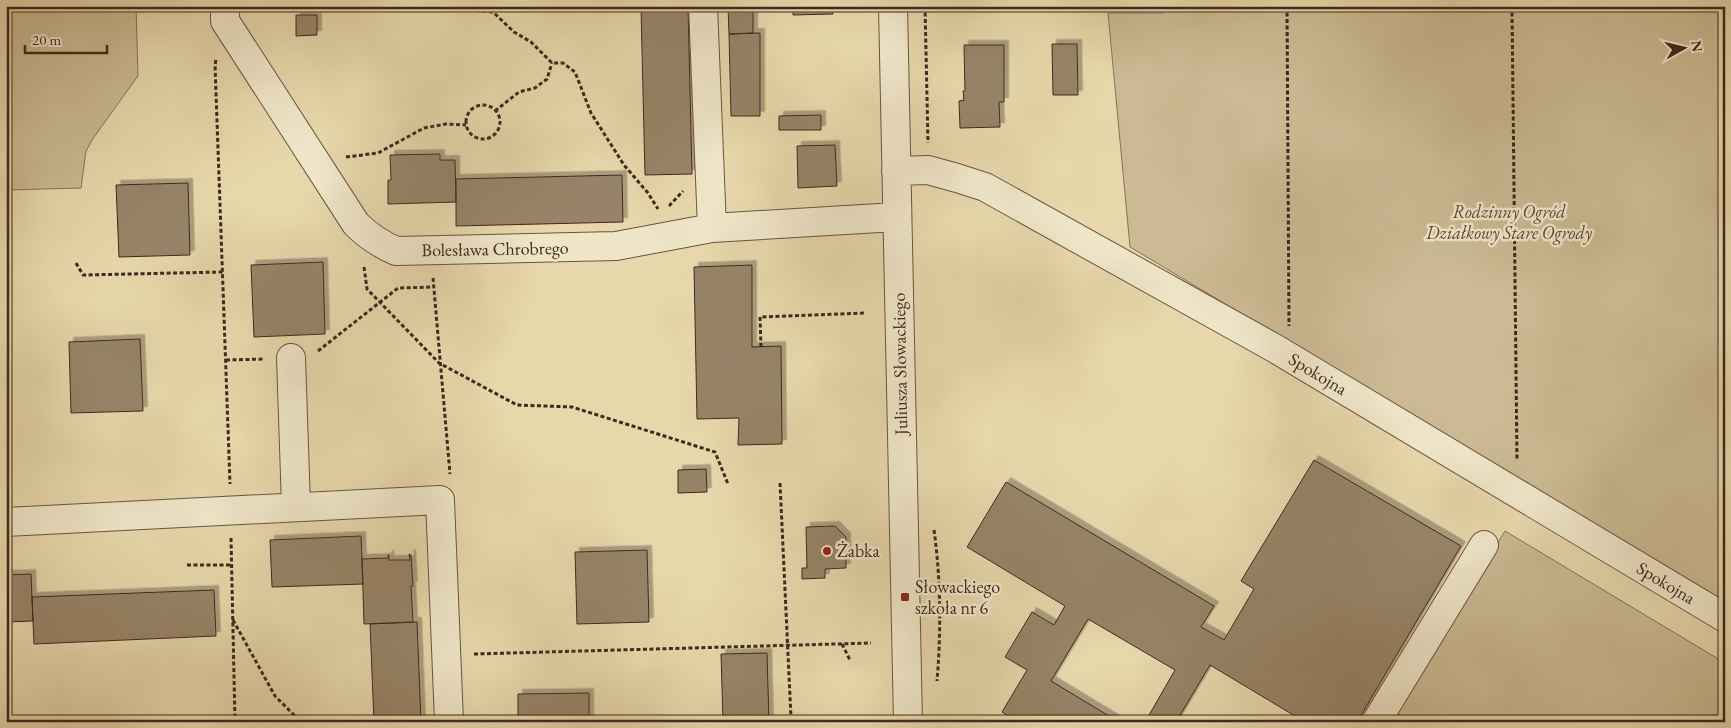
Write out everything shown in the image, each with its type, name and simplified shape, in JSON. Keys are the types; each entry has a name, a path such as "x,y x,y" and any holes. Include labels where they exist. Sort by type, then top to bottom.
{"street":[{"path":"704,6 712,228"},
{"name":"Juliusza Słowackiego","path":"893,6 908,722"},
{"name":"Bolesława Chrobrego","path":"225,14 356,224 368,236 396,251 616,246 667,225 712,228 896,217"},
{"name":"Spokojna","path":"896,171 928,170 985,187 1276,349 1725,618"},
{"path":"290,358 296,506"},
{"path":"6,522 231,509 440,500 449,722"},
{"path":"1376,722 1484,545"}],"path":[{"path":"451,6 456,9 492,12 514,32 531,42 552,63 563,63 575,72 591,112 624,165 648,193 667,225"},
{"path":"925,6 928,149"},
{"path":"1287,6 1289,327"},
{"path":"1512,6 1517,464"},
{"path":"225,61 217,59 215,65 231,509 235,722"},
{"path":"495,111 519,92 535,88 547,79 552,63"},
{"path":"486,106 495,111 500,122 496,132 486,139 476,138 466,125 468,114 476,107 486,106"},
{"path":"344,158 378,153 424,128 446,124 466,125"},
{"path":"667,225 688,186"},
{"path":"430,250 450,480 440,500"},
{"path":"364,261 368,289 439,363 516,405 572,407 715,452 728,484"},
{"path":"76,262 83,275 223,272"},
{"path":"226,360 311,357 398,288 433,287"},
{"path":"761,347 760,317 866,313"},
{"path":"780,483 791,718 793,722"},
{"path":"934,527 938,554 940,650 937,686"},
{"path":"188,565 232,565"},
{"path":"233,619 275,696 301,722"},
{"path":"446,655 871,643"},
{"path":"842,644 850,660"}],"green space":[{"path":"6,6 136,6 138,76 86,151 81,188 6,190"},
{"name":"Rodzinny Ogród Działkowy Stare Ogrody","path":"1163,6 1725,6 1725,603 1130,247 1108,13 1163,13"},
{"path":"1505,531 1725,663 1725,722 1412,722 1397,713"}],"building":[{"path":"616,6 688,7 692,174 645,175 641,8 616,9"},
{"path":"728,6 753,6 753,33 729,34"},
{"path":"793,6 833,6 833,14 793,15"},
{"path":"1026,6 1070,6 1071,9 1027,11"},
{"path":"296,15 317,15 317,35 296,36"},
{"path":"760,33 760,116 731,116 729,34"},
{"path":"1052,44 1077,44 1078,95 1053,95"},
{"path":"964,45 1004,45 1004,102 999,102 1000,127 960,128 959,101 964,100 963,91 965,91"},
{"path":"821,115 821,130 779,130 779,116"},
{"path":"835,145 837,186 798,188 797,146"},
{"path":"440,154 440,160 455,160 456,202 388,204 388,180 391,180 390,155"},
{"path":"622,175 623,222 456,226 456,179"},
{"path":"188,183 190,255 119,257 116,185"},
{"path":"323,262 325,334 254,337 251,265"},
{"path":"752,265 752,347 781,346 782,444 738,445 739,418 697,419 694,267"},
{"path":"140,339 143,411 71,413 69,342"},
{"path":"1314,460 1461,546 1357,722 1305,722 1210,665 1176,722 1145,722 1175,670 1088,619 1051,681 1119,722 1018,722 1002,712 1027,670 1005,657 1032,612 1054,625 1065,606 967,547 1006,482 1214,606 1201,627 1224,640 1254,589 1241,581"},
{"path":"706,469 707,492 678,493 678,470"},
{"path":"835,526 846,537 846,568 825,569 825,578 802,579 802,568 807,568 806,527"},
{"path":"361,536 363,584 272,587 270,540"},
{"path":"647,550 649,622 577,624 575,552"},
{"path":"409,554 411,555 413,586 411,586 413,622 364,624 362,559 388,558 389,555 389,560 410,560"},
{"path":"31,574 33,621 6,622 6,575"},
{"path":"214,590 216,636 34,644 32,597"},
{"path":"417,622 421,722 374,722 370,624"},
{"path":"767,653 769,722 723,722 721,654"},
{"path":"589,693 589,722 518,722 518,694"}],"place":[{"name":"Żabka","path":"827,551"},
{"name":"Słowackiego szkoła nr 6","path":"905,597"}]}
